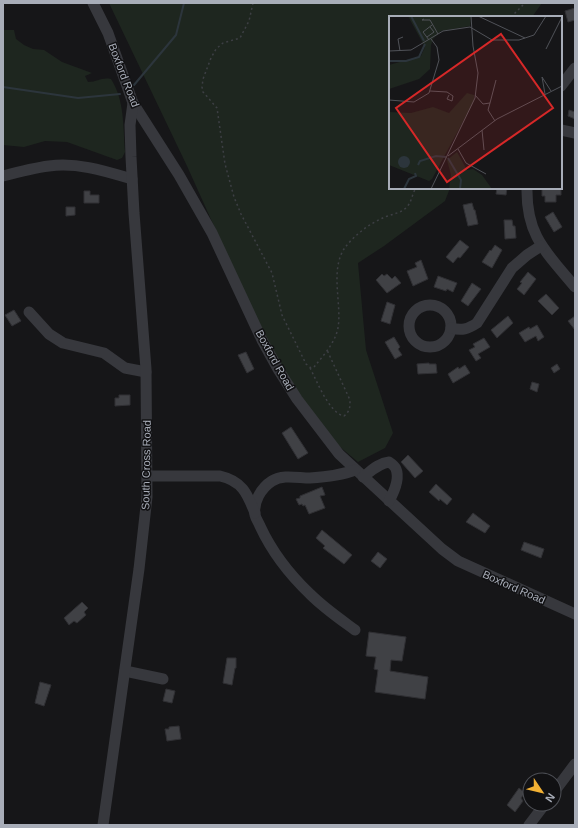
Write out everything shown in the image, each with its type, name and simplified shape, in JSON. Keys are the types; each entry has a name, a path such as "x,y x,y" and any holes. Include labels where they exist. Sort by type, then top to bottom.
{"street":[{"name":"Boxford Road","path":"93,3 108,33 133,103 179,175 212,233 262,340 278,369 297,399 319,429 339,454 359,474 458,561 575,614"},
{"path":"562,85 575,68"},
{"name":"South Cross Road","path":"103,825 144,531 147,497 146,372 132,179 130,126 133,103"},
{"path":"562,130 575,133"},
{"path":"3,176 50,166 70,165 96,169 132,179"},
{"path":"527,189 527,200 531,223 537,239 541,246 575,287"},
{"path":"451,328 460,331 470,328 477,323 512,268 527,255 541,246"},
{"path":"29,312 49,334 63,343 104,353 124,368 146,372"},
{"path":"255,514 260,492 272,481 279,478 311,478 359,474 385,462 389,462 397,471 396,484 389,501"},
{"path":"147,476 220,476 231,478 244,488 272,550 297,581 316,600 355,630"},
{"path":"125,671 163,679"},
{"path":"562,781 575,764"},
{"path":"528,825 539,812"}],"path":[{"path":"253,3 249,21 240,38 223,43 216,49 203,79 203,92 217,108 225,164 234,197 241,214 272,273 282,315 306,364 310,367 333,409 339,415 344,416 350,409 350,400 327,350"},
{"path":"512,16 525,3"},
{"path":"310,367 314,367 327,350 338,328 338,264 344,249 356,236 369,226 400,212 408,206 416,189"}],"shaded area":[{"path":"109,3 542,3 533,16 389,16 389,189 450,189 445,201 384,246 358,263 366,350 393,433 385,448 358,462 327,436 285,373 250,306 187,166"},
{"path":"3,30 14,30 16,39 24,45 33,49 44,50 62,62 92,73 85,76 88,82 111,79 116,87 121,105 125,152 122,158 117,160 67,142 45,141 24,147 3,145"}],"building":[{"path":"575,8 575,20 568,22 565,11"},
{"path":"569,110 575,112 575,119 568,116"},
{"path":"497,189 507,189 506,195 496,194"},
{"path":"542,189 561,189 561,195 556,195 556,202 545,202 545,196 542,196"},
{"path":"84,191 90,191 90,195 99,195 99,203 84,203"},
{"path":"472,203 478,224 468,226 463,205"},
{"path":"66,207 75,207 75,215 66,216"},
{"path":"553,212 562,227 554,232 545,217"},
{"path":"504,220 512,220 513,226 515,226 516,238 505,239"},
{"path":"460,240 469,247 460,258 458,257 453,263 446,257"},
{"path":"495,245 502,250 492,268 482,262"},
{"path":"421,260 428,279 413,286 407,271 417,267 415,263"},
{"path":"528,272 536,279 524,295 517,289 522,283 520,282"},
{"path":"382,274 384,276 387,274 392,279 395,276 401,283 387,293 376,280"},
{"path":"438,276 457,283 453,292 447,289 446,291 434,287"},
{"path":"472,283 481,289 468,306 461,301"},
{"path":"546,294 559,308 552,315 538,301"},
{"path":"387,302 395,305 390,324 381,321"},
{"path":"14,310 21,321 12,326 5,315"},
{"path":"508,316 513,323 497,338 491,330"},
{"path":"575,316 575,330 568,321"},
{"path":"537,325 544,337 538,341 536,336 525,342 519,333 529,327 530,329"},
{"path":"394,337 400,347 398,349 402,355 395,359 385,342"},
{"path":"484,338 490,347 478,354 481,358 476,361 469,350 475,347 473,344"},
{"path":"246,352 254,369 247,373 238,355"},
{"path":"417,364 436,364 437,373 418,374"},
{"path":"557,364 560,369 554,373 551,368"},
{"path":"465,365 470,373 453,383 448,374 458,367 459,369"},
{"path":"532,382 539,384 537,392 530,389"},
{"path":"119,395 130,395 130,405 115,406 115,398 119,398"},
{"path":"291,427 308,453 298,459 282,433"},
{"path":"408,455 423,471 415,478 401,462"},
{"path":"436,484 452,499 447,505 440,499 439,501 429,492"},
{"path":"322,487 325,495 320,496 325,508 309,514 305,505 299,505 296,499"},
{"path":"473,513 490,526 485,533 466,522"},
{"path":"322,530 352,555 344,564 323,548 325,546 316,538"},
{"path":"524,542 544,549 541,558 521,550"},
{"path":"378,552 387,559 380,568 371,561"},
{"path":"82,602 88,608 84,612 86,615 77,623 74,621 69,625 64,618"},
{"path":"369,632 406,637 402,661 391,660 390,671 428,677 425,699 375,692 378,670 374,669 376,657 366,656"},
{"path":"227,658 236,658 236,668 232,685 223,683"},
{"path":"40,682 51,685 44,706 35,703"},
{"path":"166,689 175,691 172,703 163,701"},
{"path":"179,726 181,739 167,741 165,729"},
{"path":"519,788 522,790 522,802 515,812 507,805"}],"waterway":[{"path":"134,85 176,35 184,3"},
{"path":"3,87 78,98 120,94"}]}
